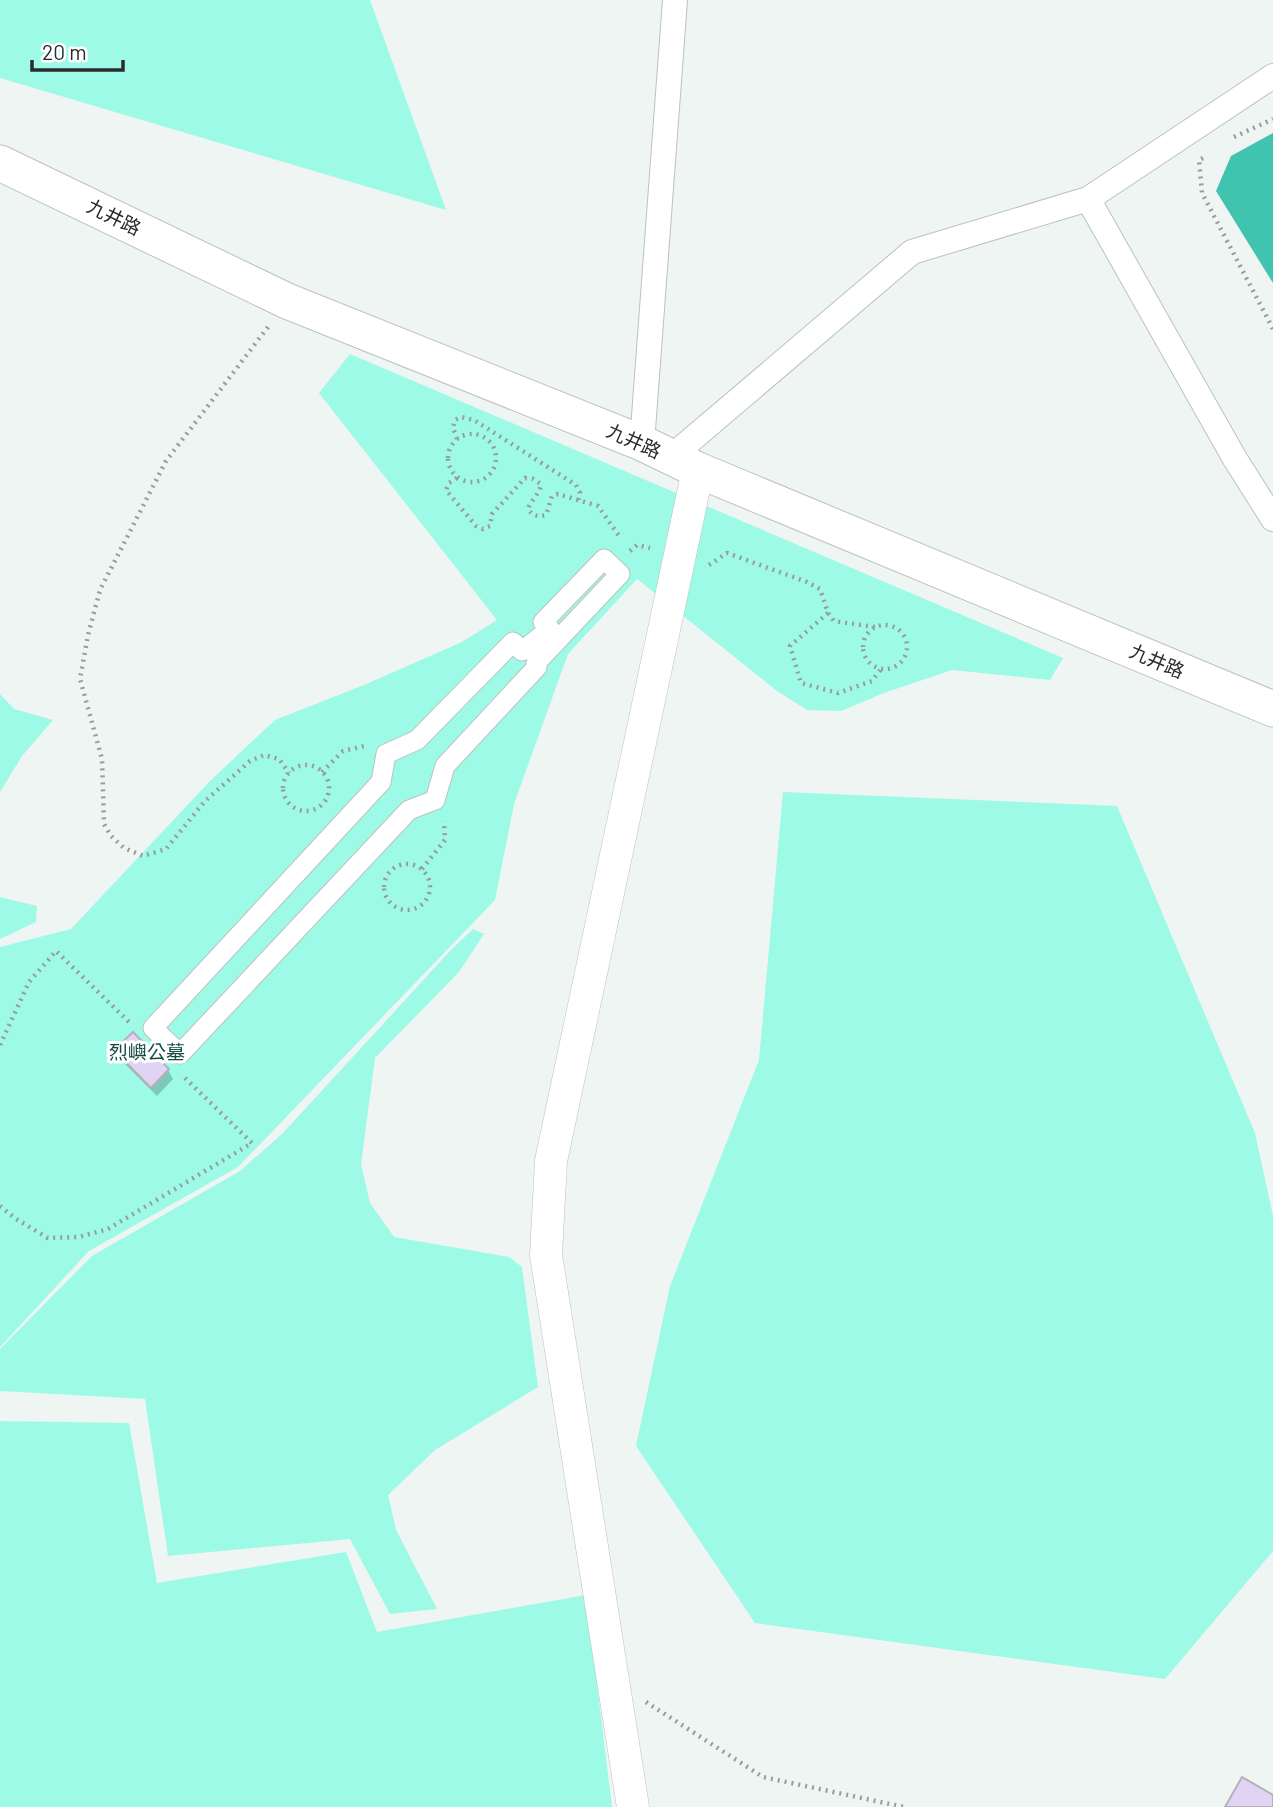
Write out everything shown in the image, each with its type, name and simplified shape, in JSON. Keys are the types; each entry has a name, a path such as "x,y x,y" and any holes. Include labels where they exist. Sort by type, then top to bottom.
{"main road":[{"name":"九井路","path":"0,163 287,301 670,457 1273,709"}],"street":[{"path":"633,1807 546,1255 551,1161 679,559 670,457 675,0"},
{"path":"670,457 912,252 1088,199 1273,76"},
{"path":"1088,199 1235,458 1273,519"},
{"path":"604,559 620,574 536,663 537,667 446,766 435,800 408,810 180,1054 153,1028 381,782 386,754 417,740 513,642 522,651 550,629 543,622 604,559"}],"path":[{"path":"1234,137 1273,119"},
{"path":"1211,153 1199,160 1202,193 1273,330"},
{"path":"287,301 166,461 100,590 80,679 102,759 104,824 111,836 124,848 143,856 166,849 205,801 250,761 264,755 279,759 289,773"},
{"path":"457,439 453,428 455,420 461,417 474,420 576,485 580,493 578,501"},
{"path":"472,434 488,440 496,454 496,463 488,477 472,483 457,478 448,465 447,458 452,444 457,439 472,434"},
{"path":"457,478 449,483 446,491 476,526 484,529 490,526 492,514 524,478 533,479 541,484 528,509 532,515 546,515 552,496 558,494 598,506 629,551"},
{"path":"611,566 637,545 679,559 711,565 727,553 820,589 828,613 834,621 897,628 906,640 906,655 902,662 888,669 881,669 869,662 863,650 865,636 875,627"},
{"path":"828,613 790,646 801,683 838,693 872,681 881,669"},
{"path":"322,772 344,751 370,744 386,754"},
{"path":"302,766 316,768 322,772 328,785 325,800 320,806 306,811 298,810 286,801 283,786 289,773 302,766"},
{"path":"422,869 445,840 443,809 435,800"},
{"path":"407,863 422,869 427,875 430,889 424,902 411,910 397,908 390,903 384,889 387,874 393,868 407,863"},
{"path":"0,1045 29,982 56,951 134,1028"},
{"path":"0,1206 48,1238 79,1237 108,1229 252,1143 183,1076"},
{"path":"613,1680 763,1777 904,1807"}],"green space":[{"path":"0,0 370,0 446,210 0,78"},
{"name":"烈嶼公墓","path":"350,354 1063,658 1050,680 952,670 841,711 807,710 777,691 637,579 568,654 514,804 495,900 238,1167 89,1251 0,1347 0,947 71,929 210,781 275,720 462,642 497,620 319,393"},
{"path":"0,694 14,709 53,720 22,756 0,792"},
{"path":"783,792 1117,806 1255,1133 1273,1216 1273,1551 1165,1679 755,1623 636,1446 670,1286 759,1060"},
{"path":"0,897 37,906 36,922 0,939"},
{"path":"473,929 484,934 459,972 375,1058 361,1164 370,1203 394,1237 509,1257 522,1267 538,1387 435,1450 388,1495 396,1530 437,1609 390,1614 350,1539 168,1556 145,1399 0,1391 0,1349 92,1256 240,1171 283,1133"},
{"path":"0,1421 129,1423 157,1583 346,1552 377,1632 586,1595 612,1807 0,1807"}],"shaded area":[{"path":"1273,133 1273,283 1216,191 1231,156"}],"building":[{"path":"133,1032 169,1069 151,1088 114,1050"},
{"path":"1242,1777 1273,1795 1273,1807 1225,1807"}]}
